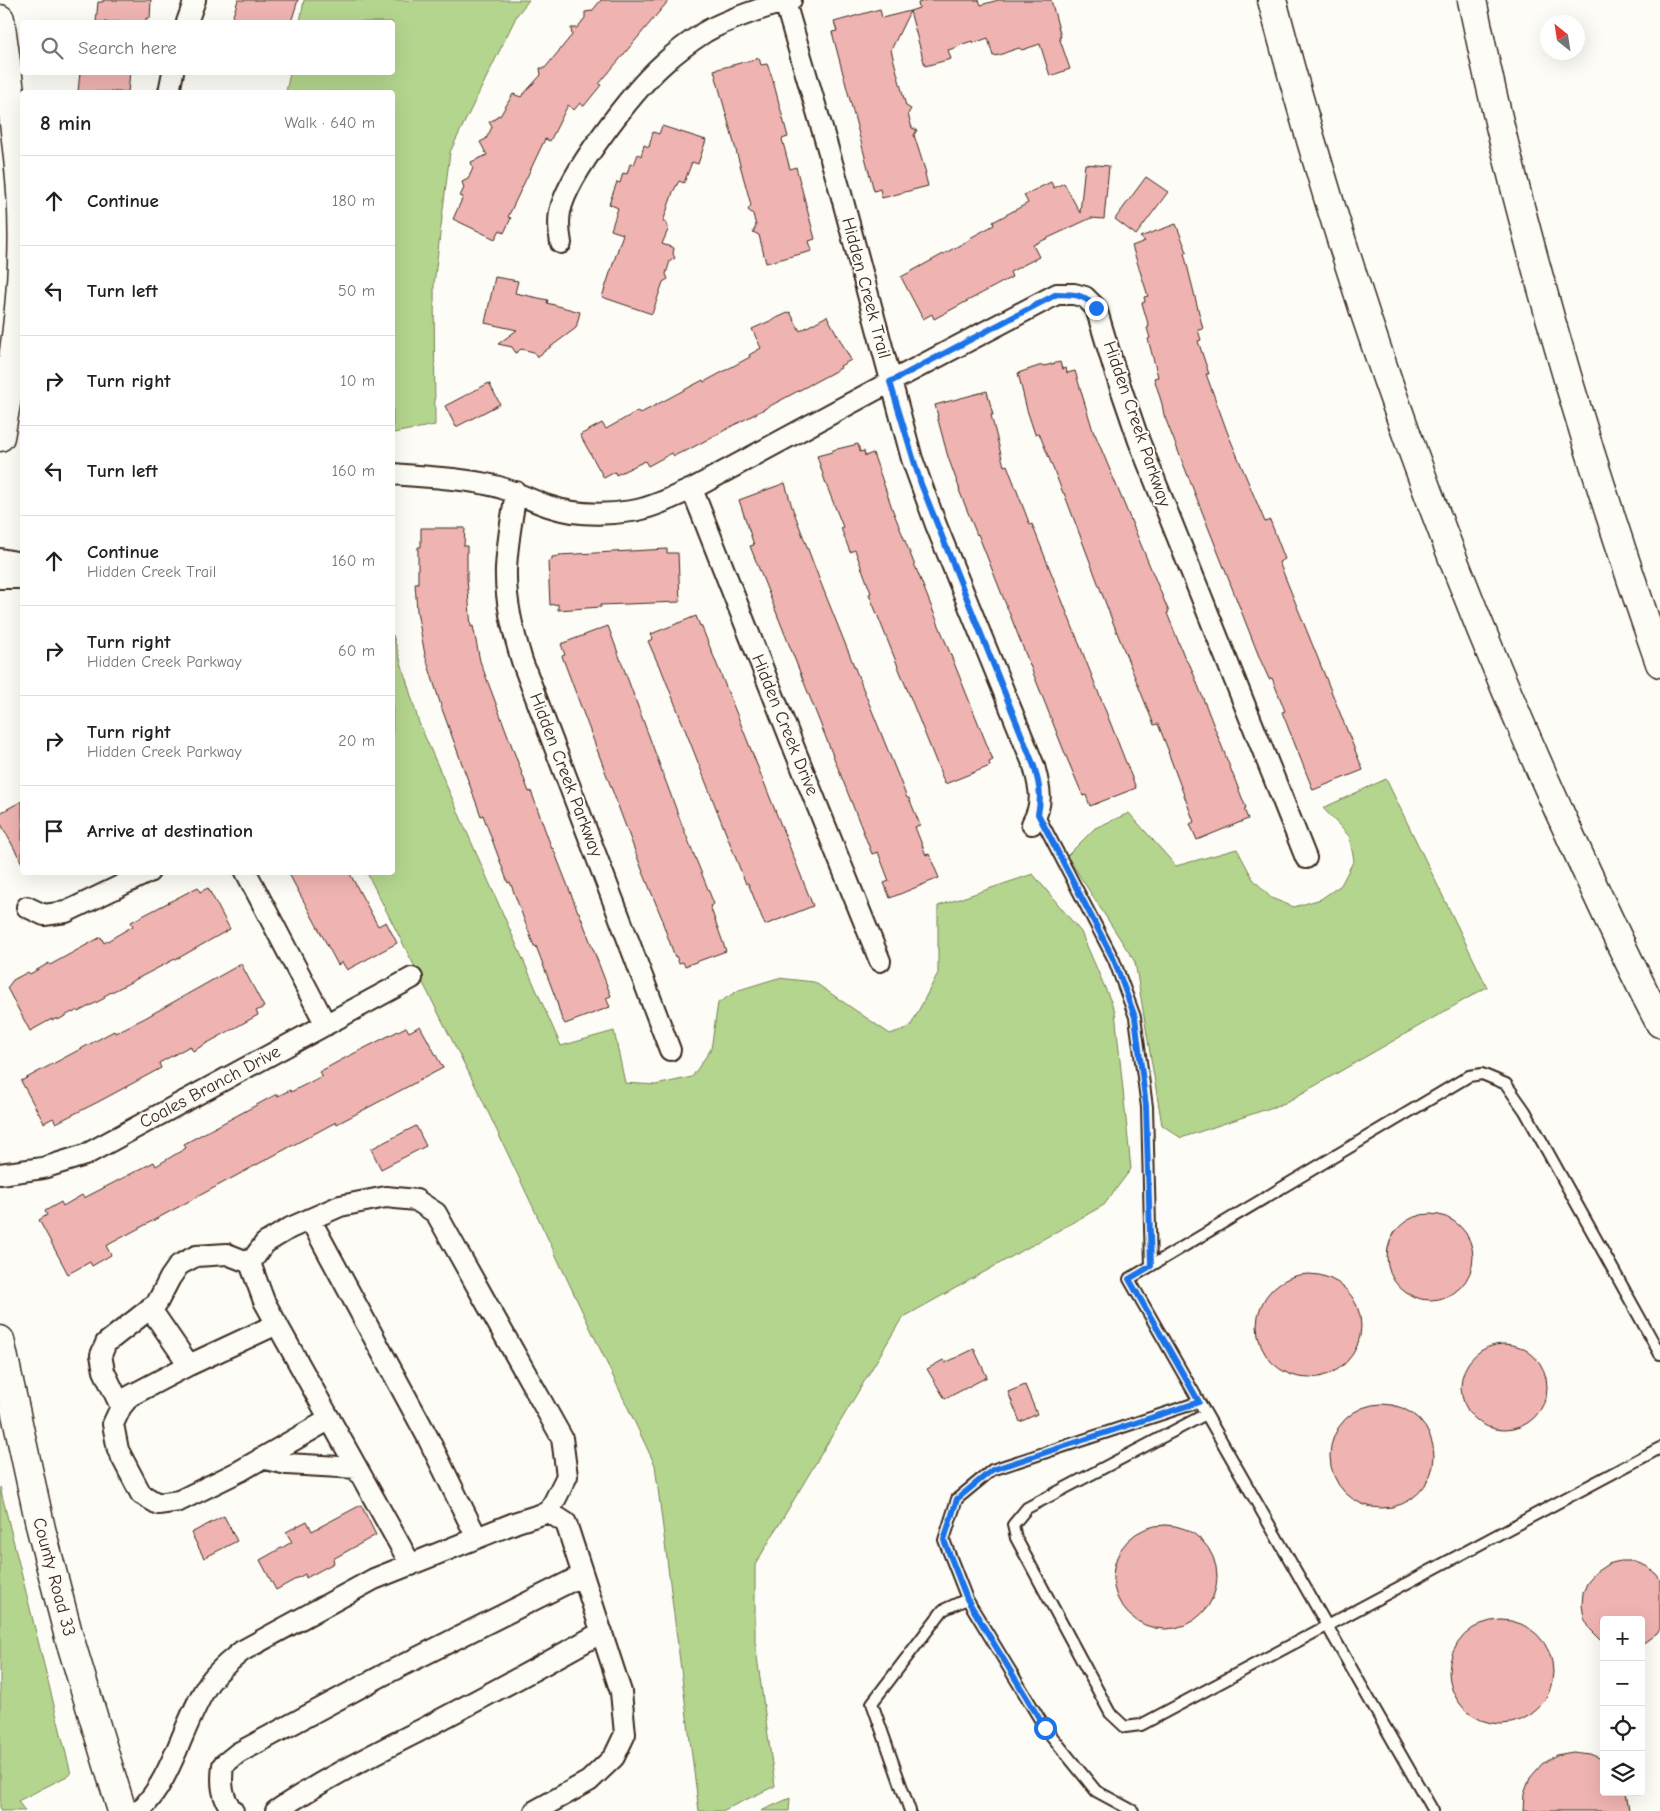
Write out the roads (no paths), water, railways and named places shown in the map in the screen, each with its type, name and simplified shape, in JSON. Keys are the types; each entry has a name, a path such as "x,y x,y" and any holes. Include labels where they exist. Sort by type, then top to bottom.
{"main road":[{"path":"1272,0 1296,92 1363,310 1422,478 1478,623 1534,756 1599,900 1660,1023"},
{"path":"1472,0 1506,149 1542,288 1591,456 1660,663"},
{"path":"0,19 15,121 20,181"},
{"path":"0,437 14,350 20,280"},
{"name":"County Road 33","path":"0,1340 41,1529 69,1637 122,1811"}],"street":[{"path":"188,20 195,0"},
{"path":"561,242 558,229 560,212 568,188 591,151 651,77 675,54 706,31 788,1"},
{"name":"Hidden Creek Trail","path":"788,1 890,382 921,484 1034,766 1040,788 1041,801 1035,819"},
{"path":"169,90 172,75"},
{"name":"Hidden Creek Parkway","path":"395,474 454,478 516,492 549,506 578,513 632,511 664,501 692,489 1057,294 1074,294 1085,297 1096,308 1101,320 1114,368 1139,441 1306,858"},
{"name":"Hidden Creek Drive","path":"692,489 880,961"},
{"name":"Hidden Creek Parkway","path":"516,492 506,570 512,627 522,661 670,1050"},
{"path":"0,559 20,563"},
{"path":"0,578 20,578"},
{"path":"27,907 44,915 66,912 143,875"},
{"path":"248,875 326,1025"},
{"name":"Coales Branch Drive","path":"0,1174 43,1168 85,1154 412,978"},
{"path":"139,1811 160,1784 209,1683 225,1664 242,1651 374,1579 517,1522 548,1512 567,1476 562,1438 436,1213 416,1200 386,1197 340,1206 290,1228 265,1243 250,1263"},
{"path":"310,1219 427,1436 477,1538"},
{"path":"121,1407 104,1371 101,1355 106,1343 156,1303 179,1265 196,1256 227,1254 250,1263 264,1301 411,1565"},
{"path":"150,1308 189,1365"},
{"path":"277,1324 189,1365 130,1396 121,1407 113,1424 118,1450 141,1494 158,1504 179,1501 240,1471 330,1418"},
{"path":"262,1458 287,1464 357,1468"},
{"path":"535,1811 589,1781 614,1758 625,1734 621,1692 566,1523 548,1512"},
{"path":"233,1811 226,1802 221,1782 223,1765 238,1753 385,1674 583,1575"},
{"path":"276,1811 375,1754 532,1672 602,1632"}],"lane":[{"path":"1035,819 1114,960 1135,1017 1146,1106 1151,1266"},
{"path":"1432,1811 1129,1279 1469,1076 1482,1074 1506,1084 1525,1111 1660,1354"},
{"path":"1133,1811 1096,1791 1045,1728 967,1599 944,1540 957,1499 992,1470 1199,1402"},
{"path":"1206,1414 1027,1508 1013,1525 1016,1538 1110,1712 1125,1727 1141,1725 1660,1448"},
{"path":"910,1811 872,1703 943,1610 967,1599"}]}
